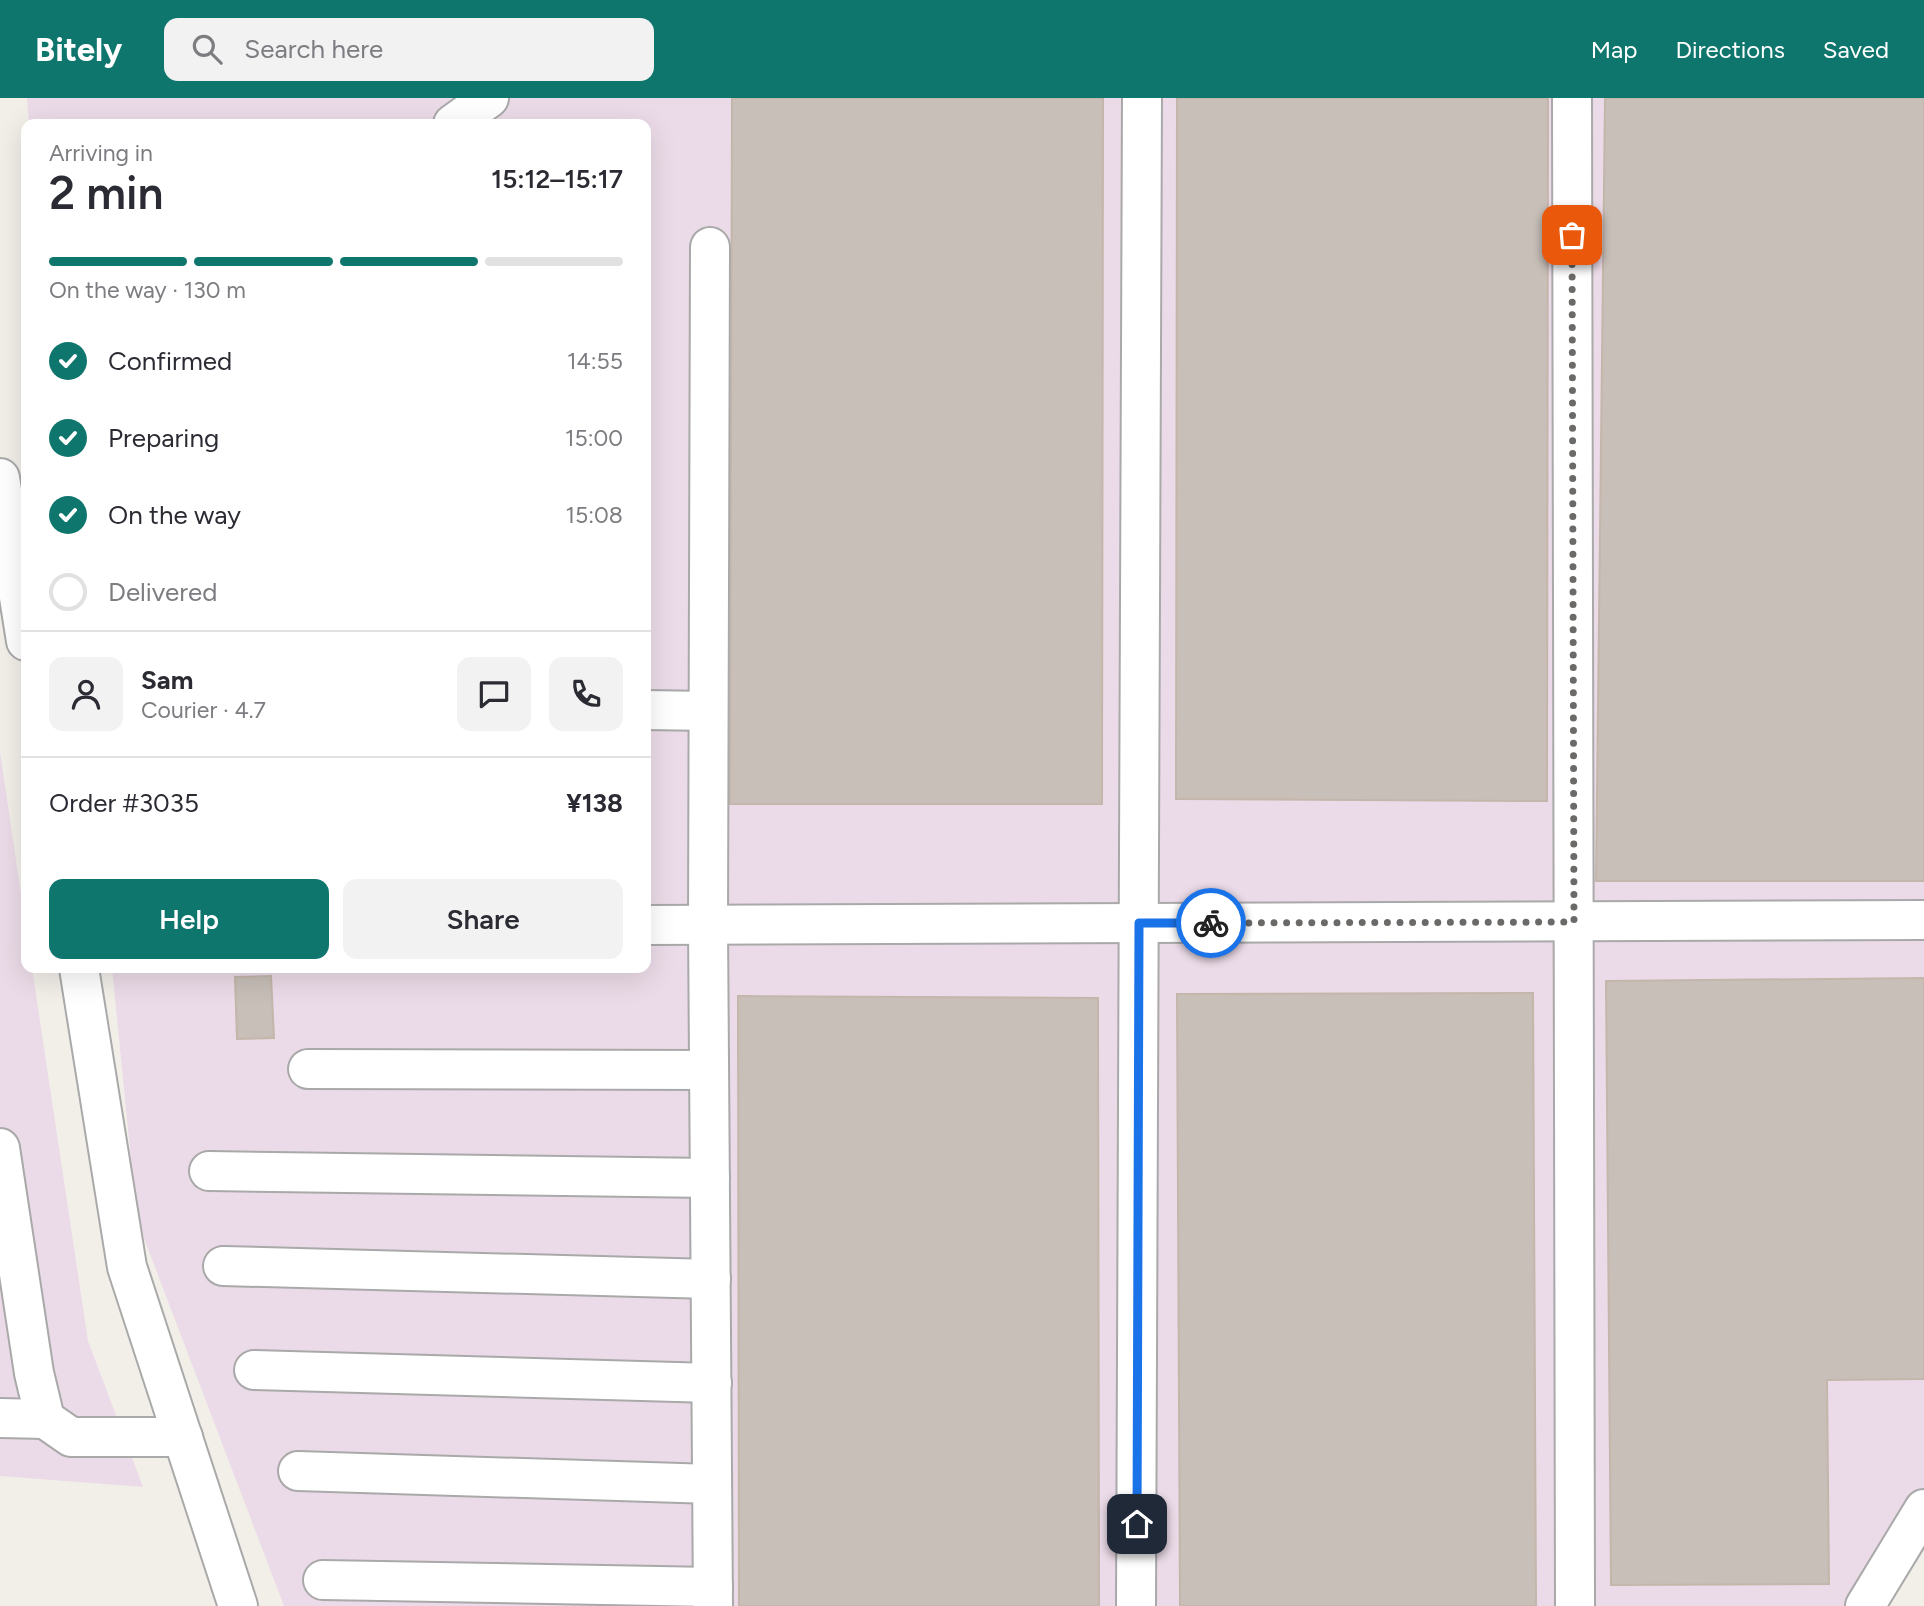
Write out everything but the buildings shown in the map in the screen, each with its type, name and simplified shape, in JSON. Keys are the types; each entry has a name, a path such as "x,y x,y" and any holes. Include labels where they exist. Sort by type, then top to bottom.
{"street":[{"path":"460,119 489,98"},
{"path":"1136,1606 1142,98"},
{"path":"1572,98 1575,1606"},
{"path":"323,1580 713,1596 708,925 710,247"},
{"path":"0,478 21,610"},
{"path":"651,710 708,711"},
{"path":"651,925 1924,920"},
{"path":"80,973 127,1267 237,1606"},
{"path":"308,1069 709,1070"},
{"path":"0,1149 34,1373 46,1419"},
{"path":"209,1171 710,1178"},
{"path":"223,1266 711,1279"},
{"path":"254,1370 712,1383"},
{"path":"0,1418 46,1419 71,1437 183,1437"},
{"path":"298,1471 712,1483"},
{"path":"1865,1606 1924,1509"}],"shaded area":[{"path":"27,98 1924,98 1924,1535 1884,1606 284,1606 137,1220 112,973 651,973 651,119 29,119"},
{"path":"0,752 21,894 21,973 33,973 88,1341 143,1487 0,1476"}],"way so far":[{"path":"1211,923 1574,922 1572,235"}],"route":[{"path":"1137,1524 1139,923 1211,923"}]}
